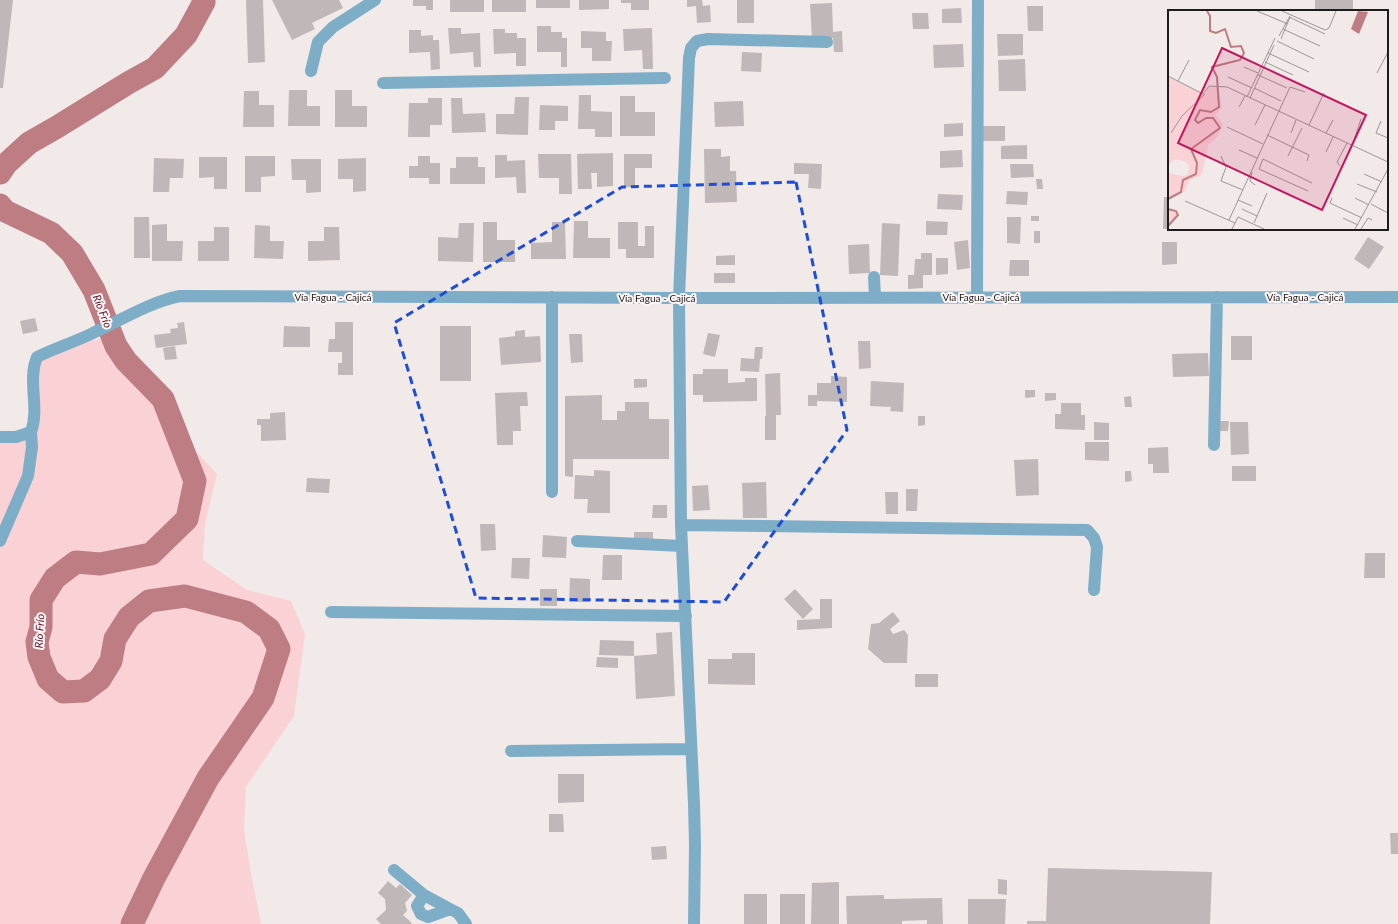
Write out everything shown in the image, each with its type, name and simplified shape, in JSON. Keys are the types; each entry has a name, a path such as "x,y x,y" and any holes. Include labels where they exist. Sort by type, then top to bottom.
{"street":[{"path":"311,71 318,42 333,27 375,0"},
{"path":"977,297 978,0"},
{"path":"694,924 694,785 681,526 679,298 689,58 691,48 697,41 708,39 827,42"},
{"path":"382,83 665,78"},
{"path":"874,277 875,297"},
{"name":"Vía Fagua - Cajicá","path":"0,541 28,476 32,447 31,432 35,421 33,368 37,357 48,351 92,334 166,299 180,296 679,298 1398,297"},
{"path":"552,297 552,492"},
{"path":"1214,445 1217,297"},
{"path":"0,437 16,438 31,432"},
{"path":"681,526 1087,530 1094,538 1097,548 1094,590"},
{"path":"577,541 682,546"},
{"path":"331,612 686,616"},
{"path":"510,751 691,749"},
{"path":"394,870 424,895 458,913 466,924"},
{"path":"424,895 417,906 421,914 428,917 450,909"}],"highlighted area":[{"path":"796,182 847,430 724,602 476,598 394,323 622,187"}],"shaded area":[{"path":"112,333 116,346 126,361 163,399 179,440 191,446 217,474 205,523 203,560 247,590 291,601 305,634 294,716 246,787 244,830 261,924 0,924 0,437 31,432 37,357 92,334 95,341"}],"building":[{"path":"0,0 13,0 3,88 0,88"},
{"path":"246,0 263,0 265,62 248,63"},
{"path":"272,0 339,0 343,8 312,23 315,29 292,40"},
{"path":"413,0 433,0 433,10 426,10 426,6 413,6"},
{"path":"450,0 484,0 484,12 450,12"},
{"path":"492,0 526,0 526,12 492,12"},
{"path":"536,0 570,0 570,8 536,8"},
{"path":"579,0 609,0 609,9 579,10"},
{"path":"621,0 649,0 649,10 631,10 631,3 621,3"},
{"path":"687,0 702,0 703,6 710,5 711,22 697,23 696,6 687,7"},
{"path":"737,0 754,0 754,23 737,23"},
{"path":"1315,0 1353,0 1353,10 1315,10"},
{"path":"832,3 833,32 842,31 843,52 834,52 833,38 812,39 810,4"},
{"path":"1027,6 1043,6 1043,31 1028,31"},
{"path":"961,8 962,23 942,23 942,9"},
{"path":"912,13 928,13 929,29 913,29"},
{"path":"537,26 551,26 551,32 562,32 562,38 567,38 567,67 561,67 561,52 537,52"},
{"path":"448,28 461,28 461,34 480,33 481,67 474,67 473,52 450,54"},
{"path":"652,28 653,69 643,69 642,50 624,51 623,29"},
{"path":"493,29 505,29 505,33 517,33 517,38 526,38 526,66 516,66 516,53 494,54"},
{"path":"409,30 421,30 421,36 433,35 433,40 439,40 440,69 431,70 430,52 409,53"},
{"path":"581,31 606,32 606,41 612,41 611,61 592,61 592,48 581,48"},
{"path":"997,34 1023,34 1023,55 998,56"},
{"path":"963,44 964,67 934,68 933,45"},
{"path":"742,52 762,53 761,72 741,71"},
{"path":"1025,59 1026,91 999,91 998,60"},
{"path":"289,90 307,90 307,106 320,106 320,126 288,126"},
{"path":"335,90 352,90 352,106 367,106 367,127 335,127"},
{"path":"244,91 259,91 259,105 274,105 274,127 243,127"},
{"path":"579,95 591,95 591,111 612,112 612,137 595,137 595,129 578,129"},
{"path":"620,96 635,96 635,112 655,112 655,136 620,136"},
{"path":"515,97 529,97 528,135 496,134 496,114 514,114"},
{"path":"428,98 442,98 442,125 430,125 430,137 408,137 409,103 428,103"},
{"path":"451,98 462,98 463,114 485,113 486,132 452,133"},
{"path":"743,101 744,126 715,127 714,102"},
{"path":"540,105 568,106 568,121 555,121 555,130 539,130"},
{"path":"963,123 963,136 944,137 944,124"},
{"path":"983,126 1005,126 1005,141 983,141"},
{"path":"1027,145 1027,159 1001,159 1001,146"},
{"path":"704,149 721,149 721,157 730,156 730,171 736,171 737,202 705,203"},
{"path":"962,150 963,167 940,168 940,151"},
{"path":"613,153 613,186 597,187 597,173 591,173 592,189 578,189 577,154"},
{"path":"538,154 571,154 572,194 559,194 559,178 539,178"},
{"path":"624,154 652,154 652,168 635,168 635,187 624,187"},
{"path":"495,155 507,155 507,161 525,160 526,193 517,193 516,177 495,178"},
{"path":"245,156 275,156 275,176 261,177 261,192 245,192"},
{"path":"418,156 430,156 430,163 440,163 440,184 429,184 429,178 409,178 409,166 418,166"},
{"path":"199,157 227,157 227,189 214,189 214,177 199,178"},
{"path":"456,157 478,157 478,167 485,167 485,184 450,184 450,168 456,168"},
{"path":"154,158 184,159 183,178 170,178 169,192 153,192"},
{"path":"366,158 366,191 353,192 353,179 338,179 338,159"},
{"path":"291,159 321,159 321,192 306,193 306,180 292,180"},
{"path":"794,163 822,164 821,189 808,188 809,174 794,174"},
{"path":"1010,164 1033,164 1034,177 1011,178"},
{"path":"1036,179 1042,179 1043,189 1037,189"},
{"path":"1007,191 1028,192 1027,205 1006,204"},
{"path":"938,194 963,195 962,210 937,209"},
{"path":"1164,197 1168,197 1168,229 1163,229"},
{"path":"1031,216 1039,216 1039,221 1031,221"},
{"path":"134,217 149,217 150,258 134,258"},
{"path":"1007,217 1021,217 1020,244 1007,243"},
{"path":"574,221 588,221 588,238 610,238 610,258 573,258"},
{"path":"926,221 948,222 947,235 926,235"},
{"path":"483,222 497,222 497,240 515,240 515,262 483,262"},
{"path":"552,222 565,222 566,259 531,259 531,243 552,242"},
{"path":"618,222 638,222 638,246 645,246 645,226 654,226 654,258 626,258 626,249 618,249"},
{"path":"459,223 474,223 473,262 438,261 438,237 458,238"},
{"path":"882,223 900,224 898,276 880,275"},
{"path":"167,224 167,241 183,241 182,261 152,261 152,225"},
{"path":"255,225 270,226 270,241 284,241 283,259 254,258"},
{"path":"214,227 229,227 229,261 198,261 198,241 214,241"},
{"path":"324,227 339,227 340,260 308,261 308,241 324,241"},
{"path":"1034,231 1040,231 1040,243 1034,243"},
{"path":"1368,237 1384,247 1369,269 1354,259"},
{"path":"968,240 970,268 957,270 954,242"},
{"path":"1162,242 1177,242 1177,264 1162,265"},
{"path":"869,244 870,273 849,274 848,245"},
{"path":"921,253 932,253 932,275 923,275 923,288 908,289 908,275 914,275 915,259 921,259"},
{"path":"735,255 735,265 716,265 716,256"},
{"path":"936,258 948,258 948,274 936,275"},
{"path":"1010,260 1029,260 1029,276 1009,276"},
{"path":"714,273 735,273 735,283 714,283"},
{"path":"35,318 38,331 23,334 20,321"},
{"path":"184,322 187,344 156,348 154,335 171,333 170,329 178,328 177,323"},
{"path":"335,322 353,322 353,375 338,375 338,363 342,363 342,352 328,352 329,339 335,339"},
{"path":"284,326 310,327 310,347 283,347"},
{"path":"440,326 471,326 471,381 440,381"},
{"path":"525,330 525,337 540,336 541,362 501,365 499,338 515,336 515,331"},
{"path":"708,333 720,335 715,357 703,354"},
{"path":"569,334 582,334 583,362 571,363"},
{"path":"1231,336 1252,336 1252,360 1231,360"},
{"path":"858,341 870,341 871,368 859,369"},
{"path":"175,346 177,359 165,360 163,348"},
{"path":"755,347 763,347 759,372 740,371 741,358 754,359"},
{"path":"1208,353 1209,376 1173,377 1172,354"},
{"path":"703,369 728,369 728,383 745,382 745,378 757,378 757,401 703,402 703,395 693,395 693,374 703,374"},
{"path":"780,373 781,415 776,415 776,440 765,440 765,374"},
{"path":"831,376 847,377 847,402 817,401 817,406 808,406 808,395 817,395 817,383 831,383"},
{"path":"634,379 647,379 647,387 634,388"},
{"path":"871,381 904,383 903,412 890,411 891,407 870,406"},
{"path":"1025,390 1035,390 1035,397 1025,398"},
{"path":"527,392 528,406 520,406 521,431 513,431 513,445 497,445 495,393"},
{"path":"1045,393 1056,393 1056,400 1045,401"},
{"path":"602,395 602,420 617,420 617,411 625,411 625,402 649,402 649,419 669,419 669,459 573,459 573,477 565,476 565,396"},
{"path":"1131,396 1132,407 1125,407 1124,397"},
{"path":"1061,403 1081,403 1081,415 1085,415 1085,430 1055,429 1055,414 1061,414"},
{"path":"285,412 286,440 261,441 261,425 257,425 257,419 270,419 270,413"},
{"path":"918,416 925,416 925,425 918,426"},
{"path":"1220,421 1229,421 1228,431 1220,431"},
{"path":"1094,422 1109,423 1109,440 1094,440"},
{"path":"1230,422 1248,422 1249,454 1231,455"},
{"path":"1085,442 1109,442 1109,461 1085,460"},
{"path":"1168,447 1169,473 1153,473 1153,464 1148,464 1148,448"},
{"path":"1038,459 1039,495 1016,496 1014,460"},
{"path":"1232,466 1256,466 1256,481 1232,481"},
{"path":"594,470 610,471 610,513 587,513 588,499 574,499 575,475 594,476"},
{"path":"1125,471 1131,471 1132,481 1125,482"},
{"path":"307,478 330,479 329,493 306,492"},
{"path":"766,482 767,518 743,518 742,483"},
{"path":"708,485 710,510 693,511 692,486"},
{"path":"906,489 918,489 917,511 906,511"},
{"path":"885,492 898,492 898,514 886,514"},
{"path":"653,505 667,505 667,518 652,518"},
{"path":"480,524 495,524 496,550 481,551"},
{"path":"634,532 653,532 653,540 634,540"},
{"path":"543,535 567,537 566,558 542,557"},
{"path":"1365,553 1385,553 1385,578 1364,578"},
{"path":"603,555 622,555 622,580 602,580"},
{"path":"512,558 530,558 529,579 511,578"},
{"path":"570,578 590,579 590,602 569,602"},
{"path":"540,589 557,589 557,606 540,606"},
{"path":"795,589 813,609 803,619 784,599"},
{"path":"820,599 832,599 832,628 797,630 797,620 820,619"},
{"path":"893,612 900,621 890,629 893,634 904,630 908,635 907,663 884,663 868,649 871,624 879,623"},
{"path":"672,632 675,696 636,699 634,656 657,654 656,633"},
{"path":"600,640 634,641 634,656 599,655"},
{"path":"732,653 755,653 755,685 708,684 708,659 732,659"},
{"path":"597,657 618,658 618,668 596,667"},
{"path":"915,674 938,674 938,687 915,687"},
{"path":"558,774 584,774 584,802 558,803"},
{"path":"549,814 563,814 564,832 549,832"},
{"path":"1390,833 1398,833 1398,854 1391,854"},
{"path":"666,846 667,859 652,860 651,847"},
{"path":"1048,868 1212,872 1210,924 1027,924 1027,921 1046,921"},
{"path":"998,879 1007,880 1007,895 998,894"},
{"path":"388,881 396,888 400,884 412,895 405,903 407,911 403,915 412,923 411,924 381,924 376,919 386,910 385,899 378,893"},
{"path":"839,882 839,924 811,924 812,883"},
{"path":"744,894 767,894 767,924 744,924"},
{"path":"780,894 805,894 805,924 780,924"},
{"path":"884,895 884,899 942,898 943,924 927,924 927,920 902,921 902,924 847,924 846,896"},
{"path":"968,899 1006,899 1005,924 968,924"}],"waterway":[{"name":"Río Frío","path":"0,173 6,164 29,143 155,68 186,35 204,2 203,0"},
{"name":"Río Frío","path":"0,205 5,211 51,233 72,253 94,290 116,346 126,361 163,399 195,481 187,519 151,554 100,564 76,562 55,578 41,600 41,627 37,642 39,657 48,679 63,692 84,691 100,679 111,661 115,639 129,617 149,601 185,596 246,612 269,629 279,649 263,698 208,778 154,878 132,924"}]}
